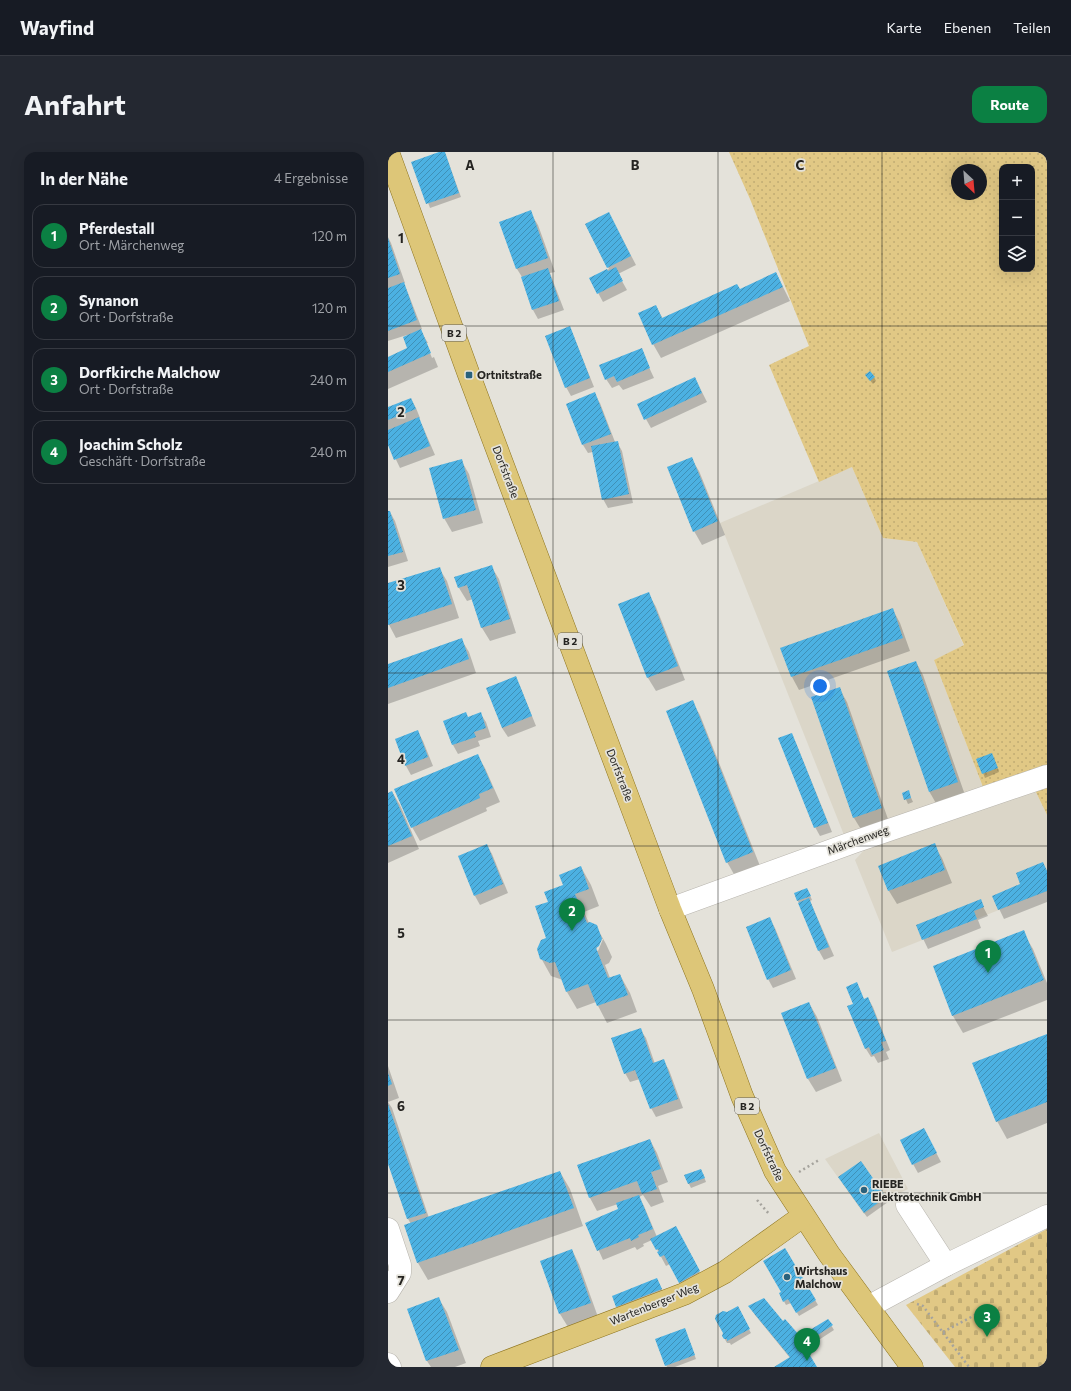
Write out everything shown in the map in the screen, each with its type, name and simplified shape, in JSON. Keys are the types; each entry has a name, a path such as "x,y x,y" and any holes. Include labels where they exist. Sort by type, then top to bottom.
{"main road":[{"name":"Dorfstraße","path":"388,152 469,375 742,1096 775,1171 832,1259 912,1367"},
{"name":"Wartenberger Weg","path":"492,1367 684,1294 725,1272 804,1216"}],"street":[{"name":"Märchenweg","path":"670,908 861,839 1047,776"},
{"path":"907,1205 946,1265"},
{"path":"868,1307 946,1265 1047,1216"},
{"path":"388,1229 400,1265 400,1273 388,1292"}],"path":[{"path":"915,1303 923,1306 970,1367"},
{"path":"943,1332 992,1306"},
{"path":"1041,1367 1047,1363"}],"shaded area":[{"path":"852,467 883,538 917,542 964,646 934,660 983,787 844,835 720,523"},
{"path":"1035,790 1047,815 1047,891 892,952 855,860 866,848"},
{"path":"879,1133 908,1189 878,1204 864,1214 825,1159"}],"green space":[{"path":"729,152 1047,152 1047,815 1035,790 983,787 934,660 964,645 917,542 883,538 852,467 819,482 769,365 809,346 750,199"},
{"path":"1047,1229 1047,1367 955,1367 906,1305"}],"building":[{"path":"439,152 445,152 459,193 426,204 411,162"},
{"path":"531,210 548,258 516,269 499,222"},
{"path":"609,212 631,256 607,268 585,224"},
{"path":"388,238 400,274 388,278"},
{"path":"616,267 623,281 597,294 589,278 607,269 608,271"},
{"path":"548,268 559,301 532,310 521,277"},
{"path":"776,272 783,287 652,345 638,313 656,305 662,318 737,284 740,289"},
{"path":"404,282 417,320 388,331 388,288"},
{"path":"570,326 590,378 565,388 545,336"},
{"path":"421,329 431,353 388,372 388,357 407,348 403,337"},
{"path":"642,348 650,368 617,382 614,376 605,380 599,365"},
{"path":"870,371 875,377 870,381 865,375"},
{"path":"695,377 702,393 644,420 637,404"},
{"path":"595,392 611,434 582,445 566,404"},
{"path":"411,398 416,409 388,420 388,407"},
{"path":"419,417 430,446 394,460 388,445 388,430"},
{"path":"618,441 629,494 602,500 591,446"},
{"path":"692,457 718,521 693,532 667,467"},
{"path":"462,459 476,510 443,519 429,468"},
{"path":"388,511 390,511 403,552 388,556"},
{"path":"492,565 510,619 481,628 467,585 458,588 454,577"},
{"path":"440,567 452,604 388,625 388,583"},
{"path":"649,592 678,666 647,678 618,604"},
{"path":"893,608 903,638 791,677 780,648"},
{"path":"462,638 469,659 388,688 388,664"},
{"path":"916,661 958,782 929,792 887,671"},
{"path":"516,676 532,716 502,728 486,688"},
{"path":"840,687 882,808 853,818 811,697"},
{"path":"693,700 753,852 726,863 666,711"},
{"path":"466,712 468,717 481,712 486,728 474,732 476,737 452,745 443,721"},
{"path":"418,730 428,757 405,766 395,739"},
{"path":"792,733 828,823 814,828 778,738"},
{"path":"992,753 998,768 982,774 976,759"},
{"path":"478,754 493,788 479,794 480,798 411,828 394,789"},
{"path":"909,790 911,798 904,800 902,793"},
{"path":"392,791 412,836 388,846 388,793"},
{"path":"935,843 945,870 888,891 878,866"},
{"path":"487,844 503,884 474,896 458,856"},
{"path":"1043,862 1047,871 1047,891 998,910 992,896 1020,884 1016,873"},
{"path":"581,866 589,889 575,894 587,923 590,922 597,925 602,939 599,946 596,948 608,978 620,974 628,995 597,1006 588,984 566,992 555,962 550,963 540,959 537,949 541,940 546,938 535,906 548,902 544,892 563,885 559,875"},
{"path":"807,888 811,896 797,901 794,893"},
{"path":"809,898 829,947 818,951 798,903"},
{"path":"981,899 984,907 974,911 977,919 922,940 916,925"},
{"path":"770,917 791,970 767,980 746,927"},
{"path":"1024,930 1044,980 952,1016 933,966"},
{"path":"857,982 864,999 868,997 886,1041 881,1042 884,1050 872,1055 869,1047 865,1049 847,1006 853,1004 846,987"},
{"path":"809,1002 836,1068 807,1079 781,1013"},
{"path":"641,1028 653,1063 664,1059 678,1099 650,1109 635,1070 624,1074 611,1038"},
{"path":"1047,1034 1047,1102 996,1122 972,1063"},
{"path":"388,1073 392,1084 388,1086"},
{"path":"388,1104 426,1213 407,1219 388,1164"},
{"path":"924,1128 937,1153 912,1165 900,1140"},
{"path":"650,1139 661,1169 651,1172 657,1189 642,1194 637,1181 589,1198 577,1165"},
{"name":"RIEBE Elektrotechnik GmbH","path":"861,1161 886,1197 864,1213 838,1177"},
{"path":"701,1169 705,1178 688,1184 684,1175"},
{"path":"560,1171 574,1208 417,1263 404,1225"},
{"path":"639,1195 653,1229 638,1235 639,1237 631,1241 630,1238 597,1251 585,1223 618,1209 616,1203"},
{"path":"676,1226 700,1271 679,1283 664,1255 660,1257 657,1252 659,1251 658,1249 656,1250 650,1239"},
{"name":"Wirtshaus Malchow","path":"785,1248 816,1300 796,1313 788,1299 783,1302 779,1293 781,1292 763,1261"},
{"path":"572,1249 591,1303 559,1314 540,1261"},
{"path":"657,1278 662,1289 616,1307 612,1296"},
{"path":"439,1297 459,1350 426,1361 407,1309"},
{"path":"764,1298 783,1321 785,1319 800,1336 828,1319 833,1325 807,1342 808,1345 805,1347 817,1367 774,1367 790,1357 748,1306"},
{"path":"738,1306 750,1329 727,1341 727,1339 724,1339 722,1336 723,1333 715,1319 716,1315 723,1311 727,1312"},
{"path":"685,1328 695,1355 665,1366 655,1339"}],"place":[{"name":"Ortnitstraße","path":"469,375"},
{"name":"Synanon","path":"572,931"},
{"name":"Pferdestall","path":"988,973"},
{"name":"RIEBE Elektrotechnik GmbH","path":"864,1190"},
{"name":"Wirtshaus Malchow","path":"787,1277"},
{"name":"Dorfkirche Malchow","path":"987,1337"},
{"name":"Joachim Scholz","path":"807,1361"}]}
